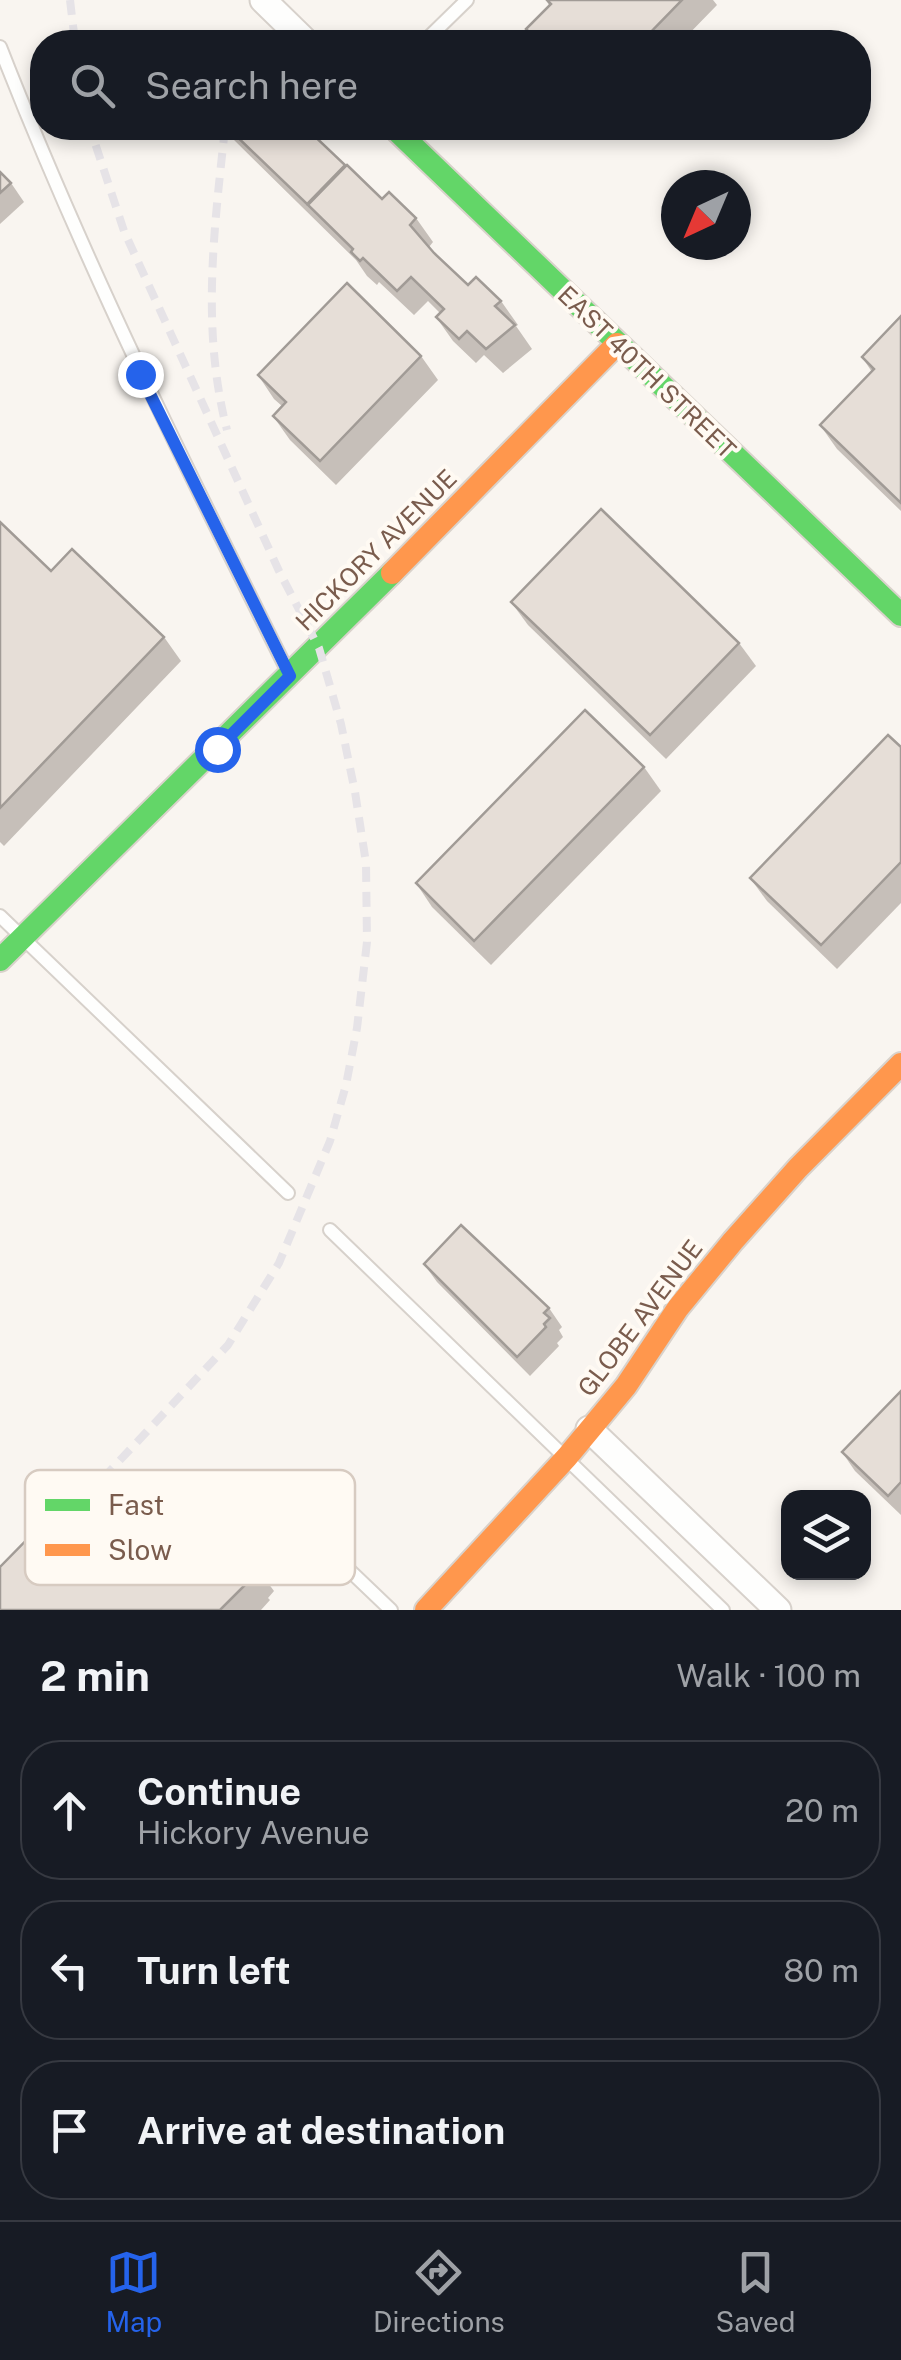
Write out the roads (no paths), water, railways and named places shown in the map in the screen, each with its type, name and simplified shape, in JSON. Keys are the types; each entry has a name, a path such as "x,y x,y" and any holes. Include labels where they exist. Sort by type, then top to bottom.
{"street":[{"path":"263,0 294,30"},
{"name":"EAST 40TH STREET","path":"406,140 901,615"},
{"name":"HICKORY AVENUE","path":"0,960 290,676 617,344"},
{"name":"GLOBE AVENUE","path":"426,1610 590,1430 626,1386 678,1308 733,1241 798,1168 901,1064"},
{"path":"590,1430 778,1610"}],"lane":[{"path":"436,30 467,0"},
{"path":"0,47 30,121"},
{"path":"38,140 140,374 290,676"},
{"path":"0,916 288,1193"},
{"path":"330,1230 723,1610"},
{"path":"355,1575 391,1610"}],"railway":[{"path":"70,0 74,30"},
{"path":"94,140 124,231 279,571 319,648 355,792 366,863 367,942 346,1085 330,1141 279,1263 228,1345 111,1470"},
{"path":"224,140 214,242 212,317 214,355 227,430"},
{"path":"0,1588 25,1561"}]}
